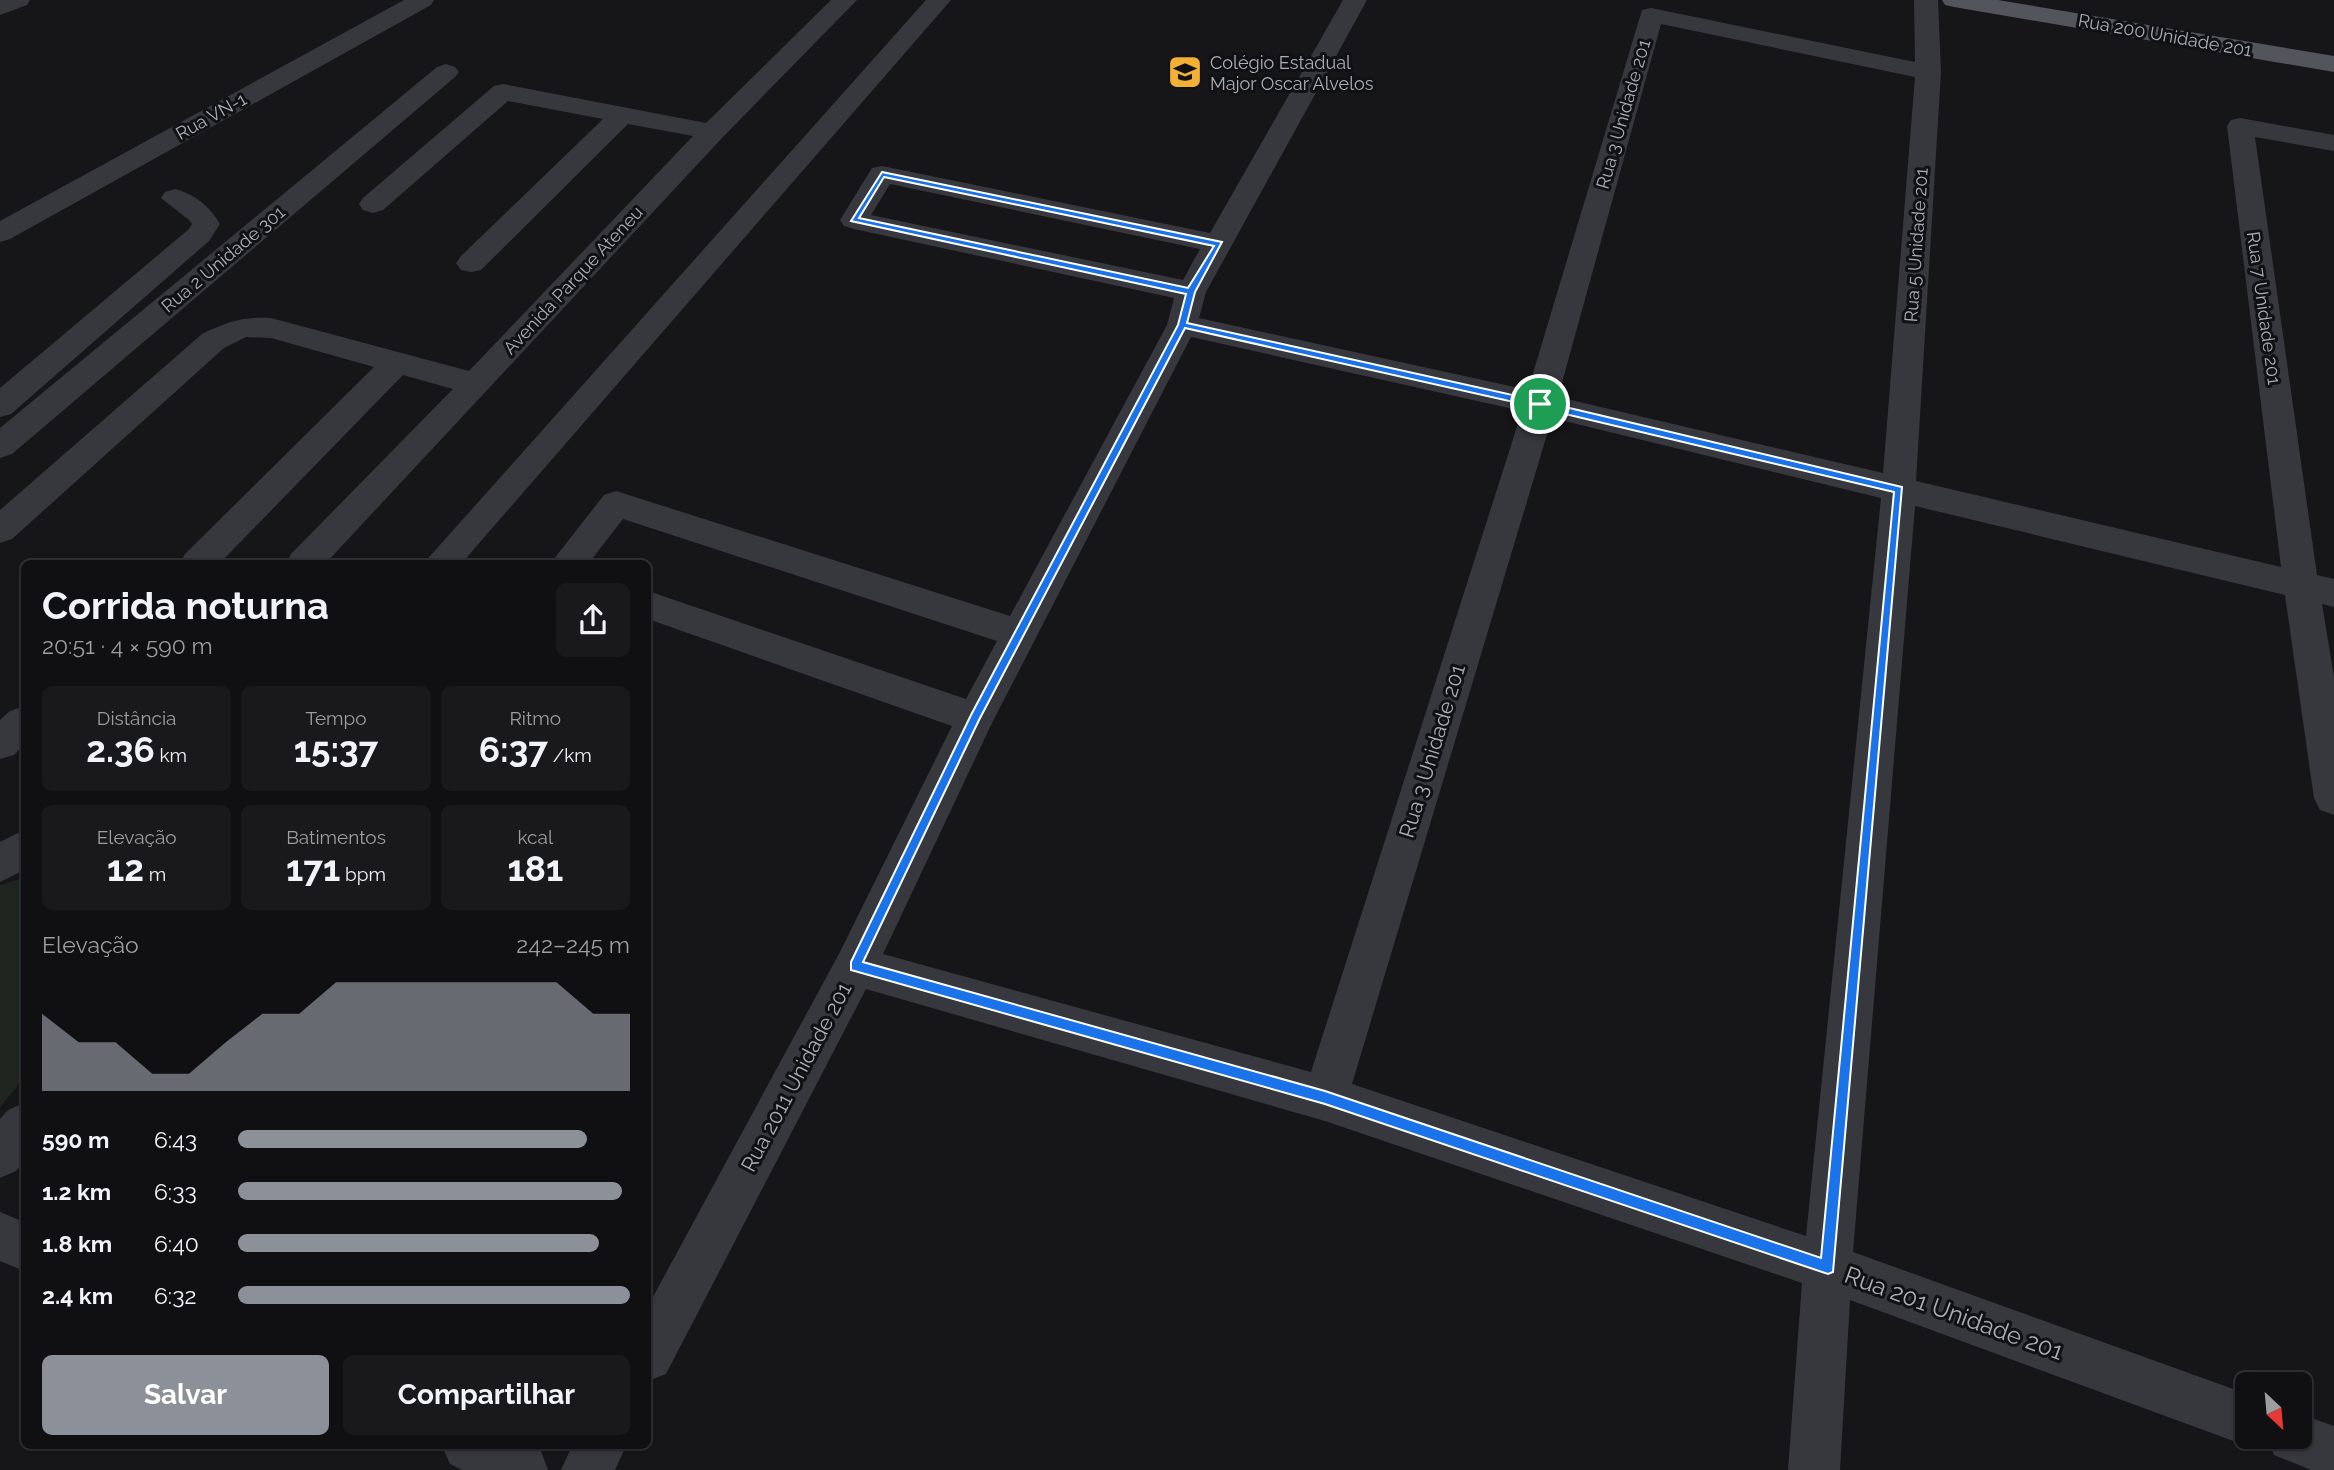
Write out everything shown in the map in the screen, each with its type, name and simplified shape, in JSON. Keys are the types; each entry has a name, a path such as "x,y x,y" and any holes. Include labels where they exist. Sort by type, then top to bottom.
{"main road":[{"name":"Rua 200 Unidade 201","path":"1954,0 2334,64"},
{"path":"2092,0 2253,26"}],"street":[{"path":"0,8 18,0"},
{"name":"Rua VN-1","path":"0,233 422,0"},
{"name":"Avenida Parque Ateneu","path":"307,560 477,384 712,132 845,0"},
{"path":"444,560 939,0"},
{"name":"Rua 2011 Unidade 201","path":"651,1350 855,966 975,718 1021,634 1219,244 1355,0"},
{"name":"Rua 5 Unidade 201","path":"1814,1470 1828,1267 1899,490 1928,72 1926,0"},
{"name":"Rua 3 Unidade 201","path":"1325,1098 1540,404 1651,15 1928,72"},
{"name":"Rua 2 Unidade 301","path":"0,446 446,72"},
{"path":"373,204 503,92 712,132"},
{"path":"471,263 622,115"},
{"name":"Rua 7 Unidade 201","path":"2334,143 2239,126 2318,589 2334,799"},
{"path":"1219,244 882,174 854,220 1540,404 2318,589"},
{"path":"0,405 199,235 206,224 200,214 175,198"},
{"path":"0,530 213,341 242,327 271,328 477,384"},
{"path":"201,560 397,362"},
{"path":"570,560 615,504 1021,634"},
{"path":"651,606 975,718"},
{"path":"0,743 21,725"},
{"path":"0,864 21,850"},
{"path":"0,880 21,872"},
{"name":"Rua 201 Unidade 201","path":"855,966 1325,1098 1828,1267 2235,1416"},
{"path":"0,1155 21,1130"},
{"path":"0,1236 21,1246"},
{"path":"2312,1444 2334,1452"},
{"path":"475,1449 522,1470"},
{"path":"587,1470 598,1449"}],"shaded area":[{"path":"21,879 21,1082 0,1107 0,885"}],"place":[{"name":"Colégio Estadual Major Oscar Alvelos","path":"1185,72"}],"route":[{"path":"1540,404 1182,325 1191,292 854,220 882,174 1219,244 1191,292 1182,325 975,718 855,966 1325,1098 1828,1267 1899,490 1540,404"}]}
